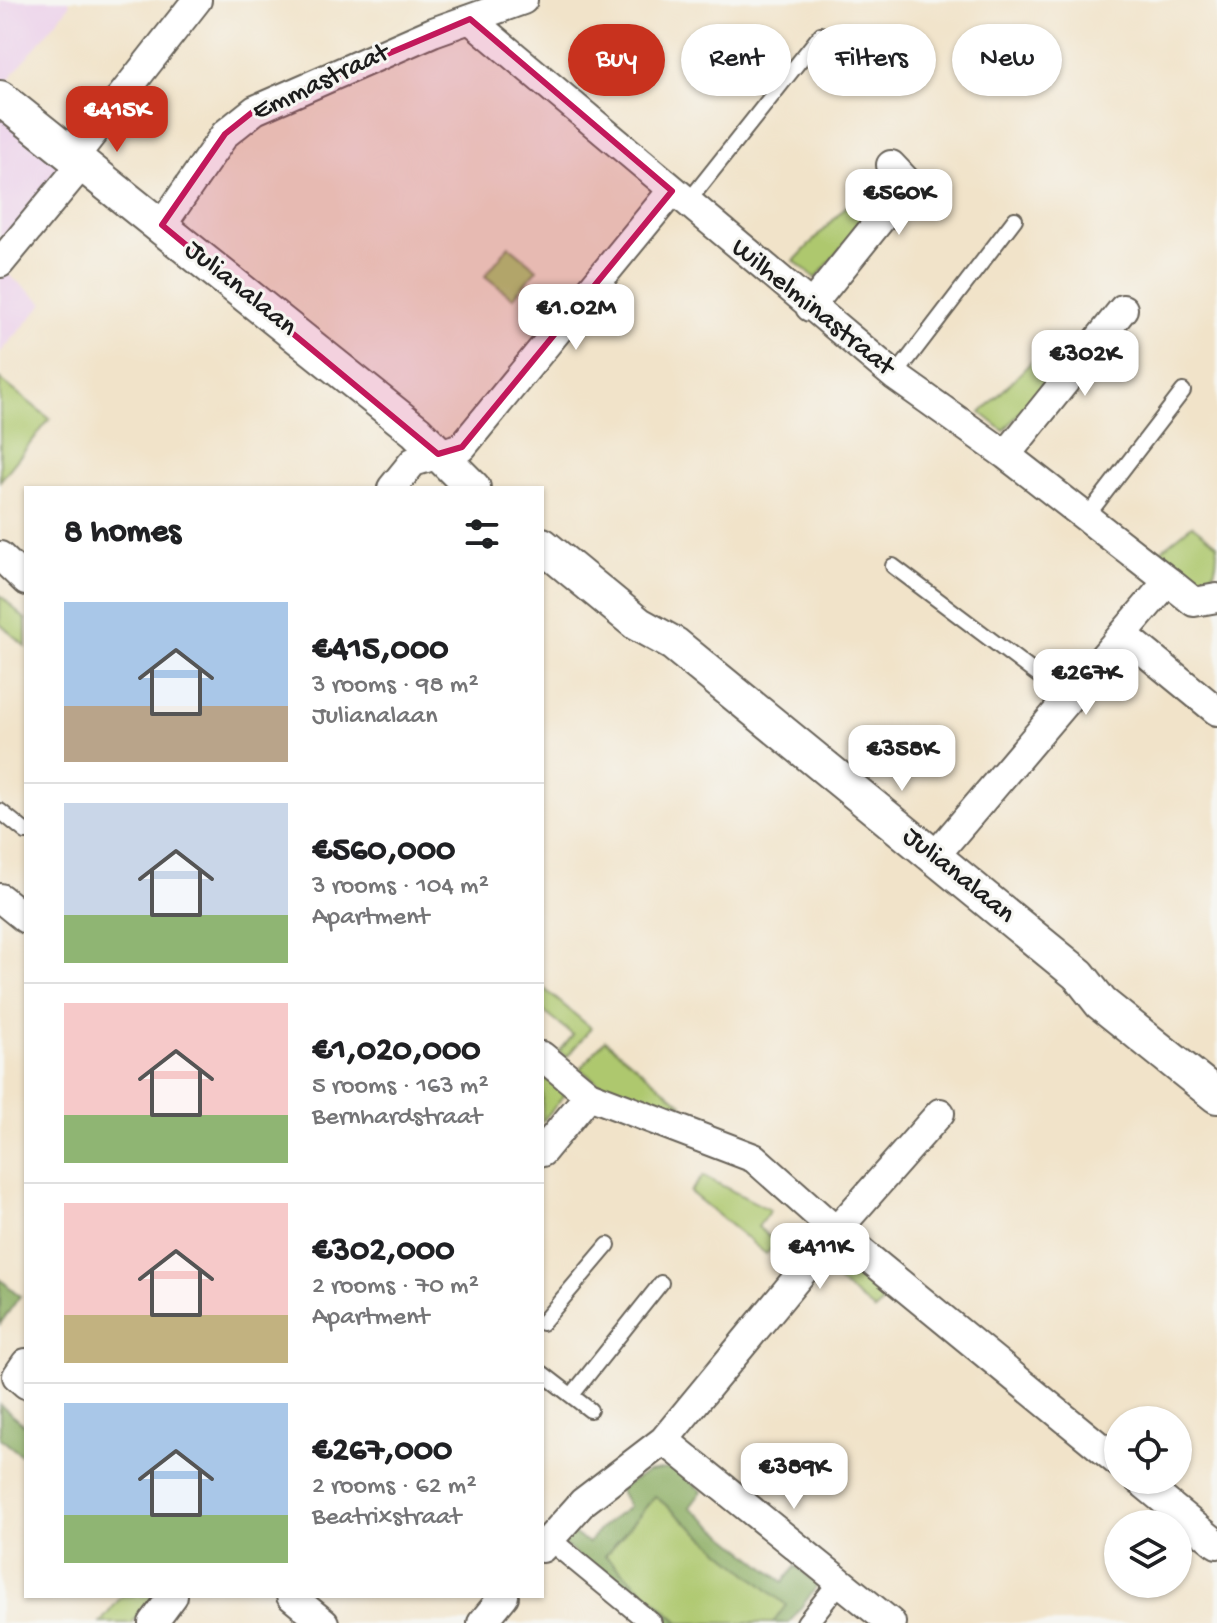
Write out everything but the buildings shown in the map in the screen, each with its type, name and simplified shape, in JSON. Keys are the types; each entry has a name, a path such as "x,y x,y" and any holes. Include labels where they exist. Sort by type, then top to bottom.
{"street":[{"path":"0,263 197,0"},
{"name":"Emmastraat","path":"162,225 225,134 255,110 470,19 523,0"},
{"name":"Wilhelminastraat","path":"470,19 895,376 1087,516 1194,602 1217,598"},
{"name":"Julianalaan","path":"0,98 416,431 471,486"},
{"path":"810,307 909,184 891,165"},
{"path":"394,486 413,462 462,447 679,197"},
{"path":"1006,455 1123,309"},
{"name":"Julianalaan","path":"544,547 638,624 674,644 1079,975 1101,1003 1217,1096"},
{"path":"0,556 24,579"},
{"path":"934,857 1168,581"},
{"path":"1123,634 1217,711"},
{"path":"0,898 24,917"},
{"path":"544,1058 589,1095 754,1158 836,1231 1104,1451"},
{"path":"544,1150 589,1095"},
{"path":"651,1623 546,1544 583,1502 664,1440 836,1231 940,1113"},
{"path":"24,1366 17,1376 24,1382"},
{"path":"664,1440 891,1623"},
{"path":"1156,1494 1217,1544"},
{"path":"807,1623 840,1581"},
{"path":"153,1623 172,1598"},
{"path":"293,1598 324,1623"},
{"path":"482,1623 502,1598"}],"lane":[{"path":"679,197 807,50"},
{"path":"895,376 1015,219"},
{"path":"1087,516 1183,391"},
{"path":"893,566 1068,698"},
{"path":"0,811 24,830"},
{"path":"544,1321 608,1245"},
{"path":"572,1395 661,1283"},
{"path":"544,1374 590,1410"}],"highlighted area":[{"path":"470,19 672,191 462,447 438,454 162,225 225,134 255,110"}],"shaded area":[{"path":"0,0 69,0 70,5 0,90"},
{"path":"0,105 73,163 0,256"},
{"path":"0,268 44,303 0,353"}],"green space":[{"path":"862,190 878,204 816,278 794,261"},
{"path":"509,246 537,269 513,298 485,276"},
{"path":"1048,345 1065,358 1004,431 981,413"},
{"path":"0,379 50,419 0,481"},
{"path":"1192,525 1217,544 1212,576 1195,587 1156,554"},
{"path":"0,595 24,618 24,645 0,624"},
{"path":"544,989 591,1028 567,1057 559,1052 573,1035 544,1012"},
{"path":"605,1040 682,1104 674,1113 601,1085 580,1069"},
{"path":"548,1078 567,1092 544,1120 544,1083"},
{"path":"703,1176 770,1210 758,1227 777,1243 766,1254 690,1192"},
{"path":"846,1260 889,1295 875,1311 830,1275"},
{"path":"0,1279 20,1296 0,1324"},
{"path":"0,1405 24,1424 24,1457 0,1438"},
{"path":"673,1468 702,1491 690,1507 783,1582 796,1566 818,1585 789,1623 773,1623 786,1605 655,1496 605,1556 680,1623 661,1623 562,1543 570,1531 588,1543 603,1526 629,1507 619,1489 647,1472"},
{"path":"655,1496 787,1605 773,1623 680,1623 605,1556"},
{"path":"120,1598 152,1598 132,1623 100,1623"}]}
